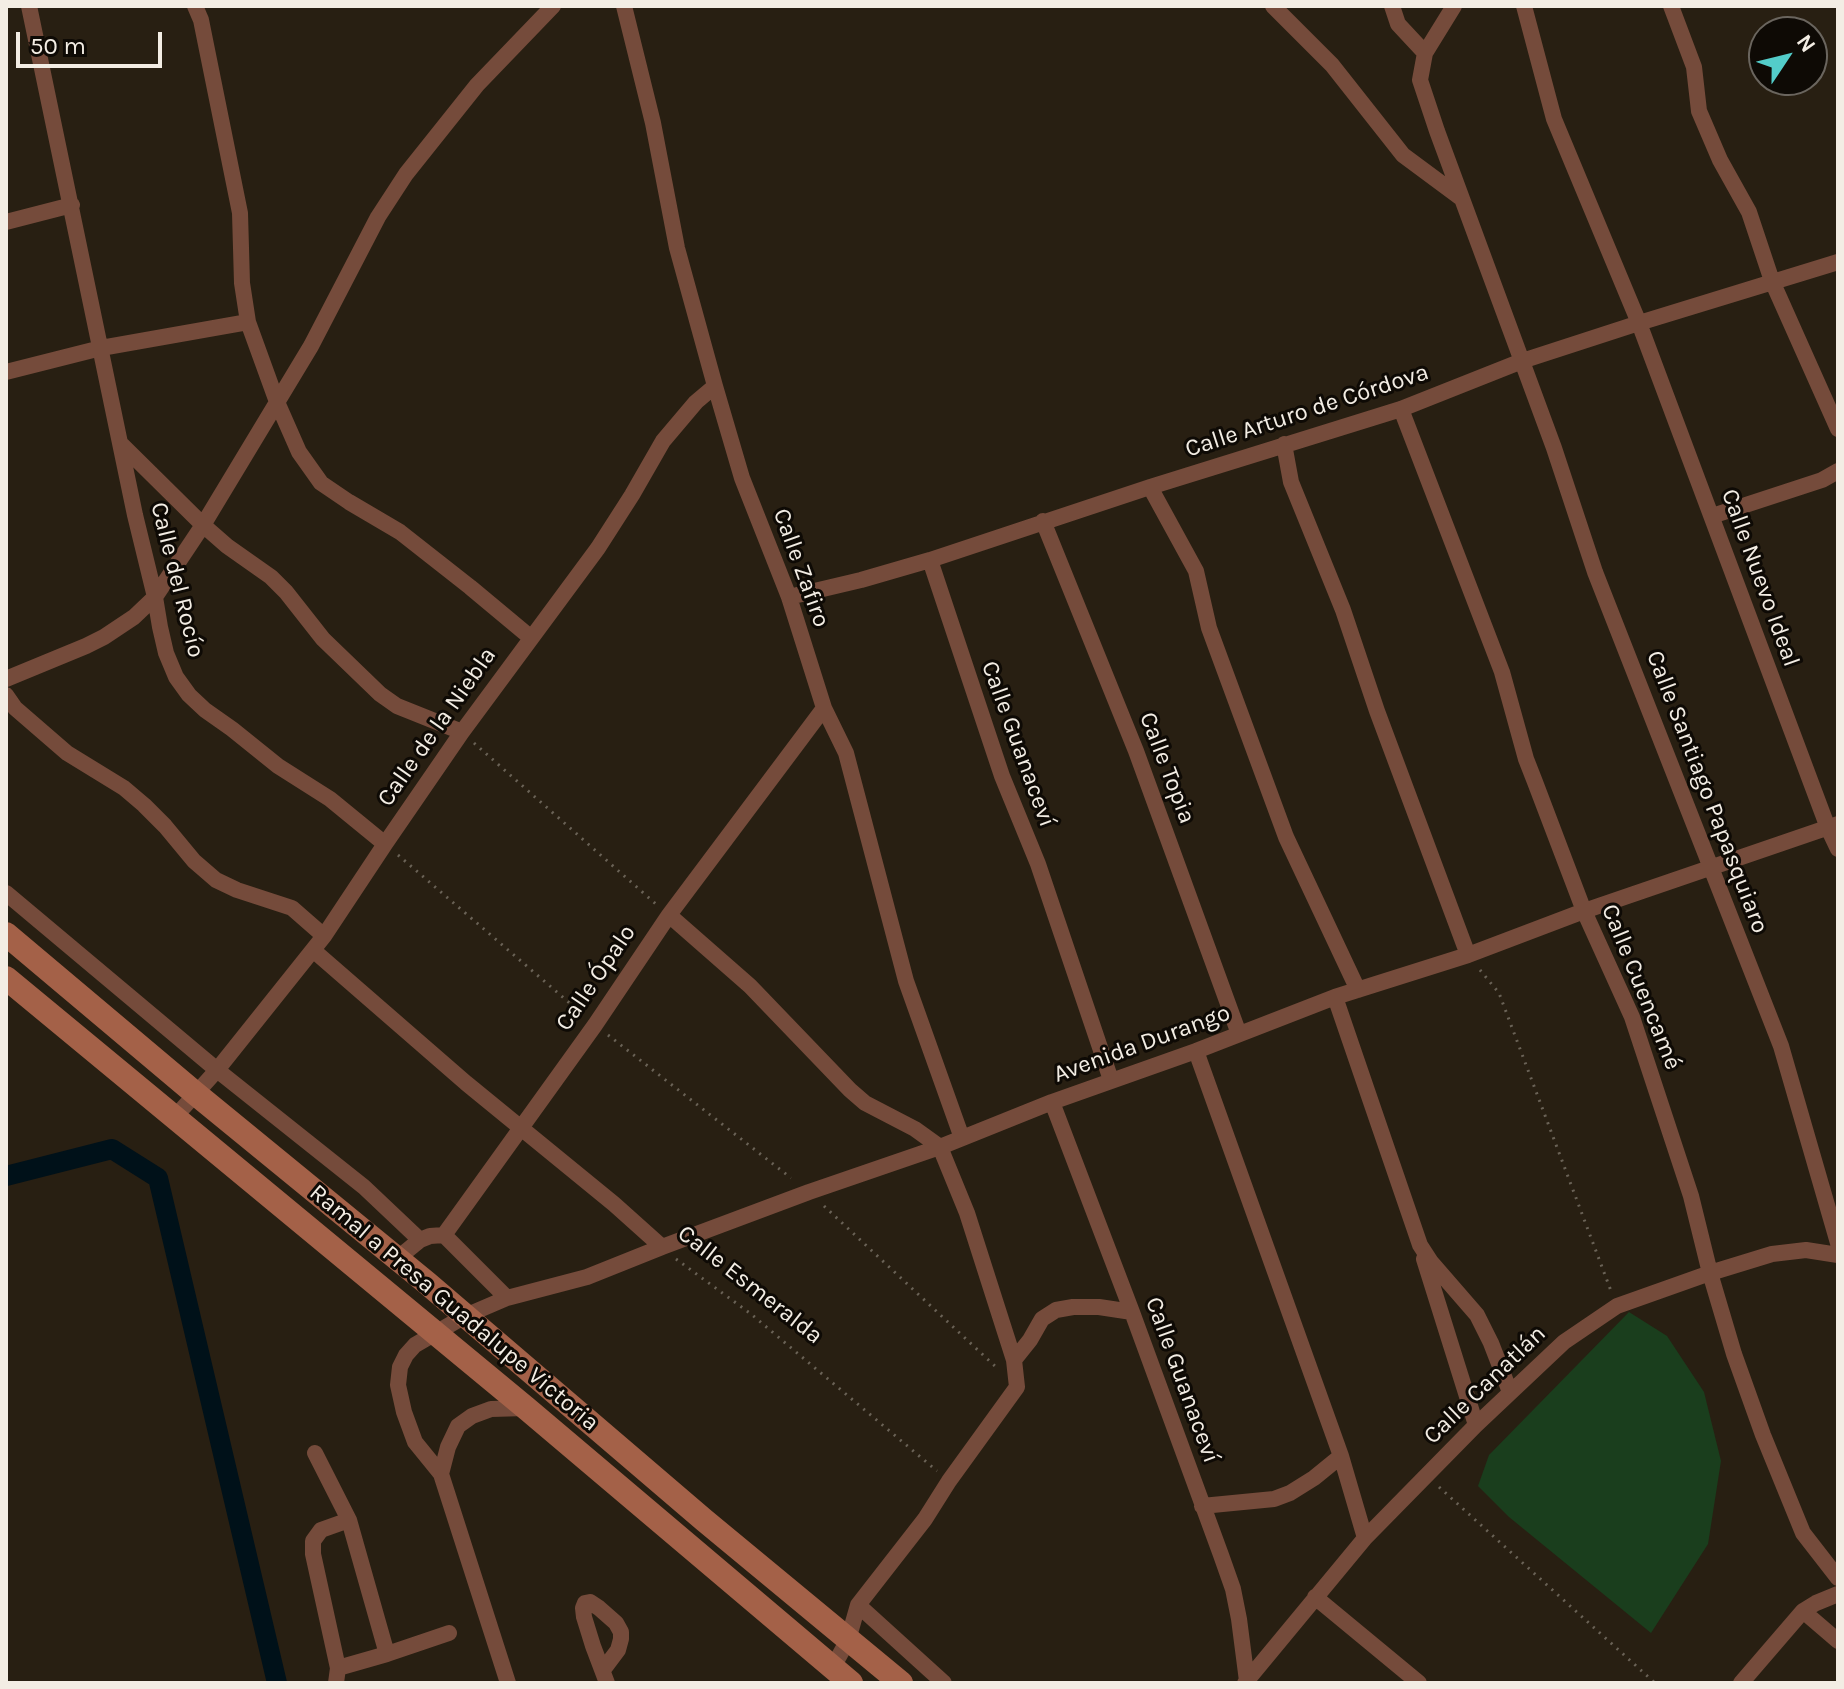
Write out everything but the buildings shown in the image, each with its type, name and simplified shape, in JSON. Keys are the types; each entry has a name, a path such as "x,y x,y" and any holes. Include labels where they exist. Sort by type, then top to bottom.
{"main road":[{"name":"Ramal a Presa Guadalupe Victoria","path":"6,934 398,1258 901,1683"},
{"name":"Ramal a Presa Guadalupe Victoria","path":"6,978 526,1408 842,1675"}],"street":[{"name":"Calle del Rocío","path":"29,6 166,653 176,677 205,710 278,766 330,799 385,844"},
{"path":"195,6 201,20 240,213 242,283 248,322 299,452 321,483 400,532 530,637"},
{"path":"6,679 104,637 134,617 155,597 203,525 311,346 378,217 406,174 477,85 553,6"},
{"name":"Calle Zafiro","path":"624,6 653,123 677,248 742,478 789,597 824,708 846,753 906,981 962,1138"},
{"path":"1273,6 1332,65 1403,155 1462,199"},
{"path":"1392,6 1398,24 1425,53 1454,6"},
{"name":"Calle Nuevo Ideal","path":"1524,6 1554,119 1639,323 1833,826 1838,849"},
{"path":"1671,6 1694,67 1699,111 1720,160 1749,212 1772,281 1838,429"},
{"name":"Calle Santiago Papasquiaro","path":"1425,53 1420,80 1554,448 1595,572 1781,1046 1838,1243"},
{"path":"6,222 72,205"},
{"name":"Calle Arturo de Córdova","path":"789,597 930,560 1043,521 1401,409 1522,361 1838,262"},
{"path":"6,372 101,348 248,322"},
{"name":"Calle de la Niebla","path":"174,1118 217,1070 324,936 462,732 598,548 663,441 696,402 715,386"},
{"name":"Calle Cuencamé","path":"1401,409 1502,672 1526,759 1584,911 1632,1017 1691,1196 1734,1354 1763,1435 1803,1533 1838,1578"},
{"path":"1284,444 1291,482 1343,610 1382,725 1468,955"},
{"path":"121,445 203,525 271,577 323,639 380,694 397,706 462,732"},
{"path":"1712,516 1822,480 1838,471"},
{"path":"1150,487 1196,571 1209,628 1286,837 1358,990"},
{"name":"Calle Topia","path":"1043,521 1136,751 1239,1034"},
{"name":"Calle Guanaceví","path":"930,560 1002,776 1038,864 1111,1080"},
{"path":"6,695 15,708 67,753 124,788 216,880 292,908 324,936"},
{"name":"Calle Ópalo","path":"444,1235 595,1025 669,915 824,708"},
{"name":"Avenida Durango","path":"441,1474 415,1442 398,1385 400,1367 415,1345 465,1316 507,1298 587,1277 1335,997 1468,955 1584,911 1833,826"},
{"path":"6,893 217,1070 364,1187 420,1240"},
{"path":"669,915 750,986 865,1103 915,1129 940,1147 971,1226 1014,1360 1017,1387 925,1519 858,1605 842,1675"},
{"name":"Calle Esmeralda","path":"313,950 662,1247"},
{"path":"1335,997 1420,1245 1476,1425"},
{"path":"1196,1051 1341,1456 1365,1538"},
{"name":"Calle Guanaceví","path":"1052,1102 1233,1589 1246,1682"},
{"path":"398,1258 420,1240 444,1235 507,1298"},
{"path":"1420,1245 1477,1315 1510,1392"},
{"name":"Calle Canatlán","path":"1246,1682 1365,1538 1476,1425 1564,1342 1617,1306 1710,1273 1772,1254 1806,1250 1838,1255"},
{"path":"1014,1360 1042,1319 1056,1310 1099,1307 1132,1312"},
{"path":"508,1683 441,1474 448,1447 458,1426 472,1416 491,1409 526,1408"},
{"path":"315,1453 349,1520 387,1654"},
{"path":"1202,1506 1274,1499 1314,1478 1341,1456"},
{"path":"349,1520 321,1530 313,1541 337,1675 349,1683"},
{"path":"1741,1683 1803,1611 1838,1594"},
{"path":"1315,1597 1419,1683"},
{"path":"858,1605 944,1683"},
{"path":"1803,1611 1838,1641"},
{"path":"337,1675 449,1633"}],"path":[{"path":"462,732 669,915"},
{"path":"385,844 595,1025"},
{"path":"1468,955 1499,993 1617,1306"},
{"name":"Calle Esmeralda","path":"662,1247 739,1305 949,1481"},
{"path":"1426,1475 1655,1683"}],"green space":[{"path":"1629,1312 1667,1336 1704,1392 1721,1461 1708,1544 1651,1633 1509,1517 1478,1486 1489,1455"}],"waterway":[{"path":"6,1176 112,1149 158,1178 277,1683"}]}
